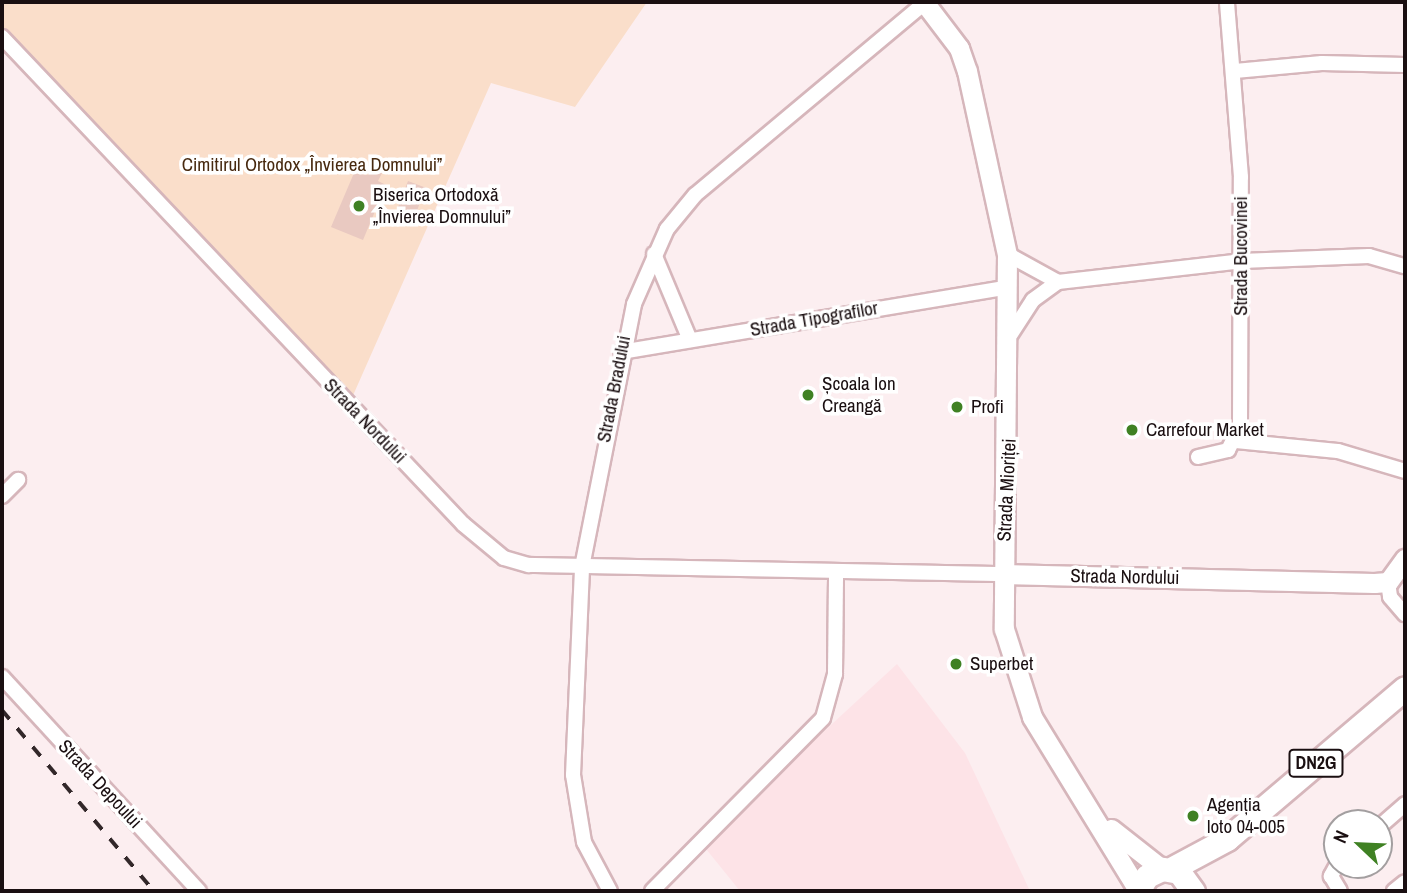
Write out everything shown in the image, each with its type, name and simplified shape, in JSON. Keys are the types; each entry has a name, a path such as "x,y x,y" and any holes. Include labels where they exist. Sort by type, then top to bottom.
{"main road":[{"name":"Strada Mioriței","path":"925,2 967,71 1007,254 1011,334 1002,574 1004,629 1017,678 1051,754 1138,891"},
{"path":"1388,582 1405,561"},
{"name":"Strada Nordului","path":"1002,574 1388,582"},
{"name":"DN2G","path":"1166,869 1227,839 1405,688"},
{"name":"Strada Mioriței","path":"1087,807 1166,869"},
{"name":"DN2G","path":"1193,891 1227,839"},
{"path":"1138,891 1166,869 1193,891"}],"street":[{"name":"Strada Bradului","path":"610,891 584,842 573,775 582,567 621,352 654,254 695,195 925,2"},
{"name":"Strada Bucovinei","path":"1227,2 1235,71 1241,261 1236,442"},
{"name":"Strada Nordului","path":"2,37 471,532 504,558 582,567 1002,574"},
{"path":"1235,71 1322,63 1405,65"},
{"path":"654,254 690,340"},
{"path":"1007,254 1034,274 1058,282 1241,261 1370,256 1405,266"},
{"path":"1011,334 1032,300 1058,282"},
{"name":"Strada Tipografilor","path":"621,352 1008,287"},
{"path":"1198,457 1228,450 1236,442 1338,451 1405,471"},
{"path":"2,496 18,480"},
{"path":"652,891 823,718 835,674 836,571"},
{"path":"1388,582 1405,614"},
{"name":"Strada Depoului","path":"2,677 199,891"},
{"path":"1394,891 1405,883"}],"shaded area":[{"path":"897,664 965,753 1030,891 740,891 702,844"}],"green space":[{"name":"Cimitirul Ortodox „Învierea Domnului”","path":"2,2 647,2 575,107 491,83 351,400 2,28"}],"building":[{"name":"Biserica Ortodoxă „Învierea Domnului”","path":"371,168 382,173 378,181 386,185 363,240 331,227 354,173 368,175"},
{"path":"408,181 426,188 412,224 394,217"}],"railway":[{"path":"2,710 154,891"}],"place":[{"name":"Biserica Ortodoxă „Învierea Domnului”","path":"359,206"},
{"name":"Școala Ion Creangă","path":"808,395"},
{"name":"Profi","path":"957,407"},
{"name":"Carrefour Market","path":"1132,430"},
{"name":"Superbet","path":"956,664"},
{"name":"Agenția loto 04-005","path":"1193,816"}]}
